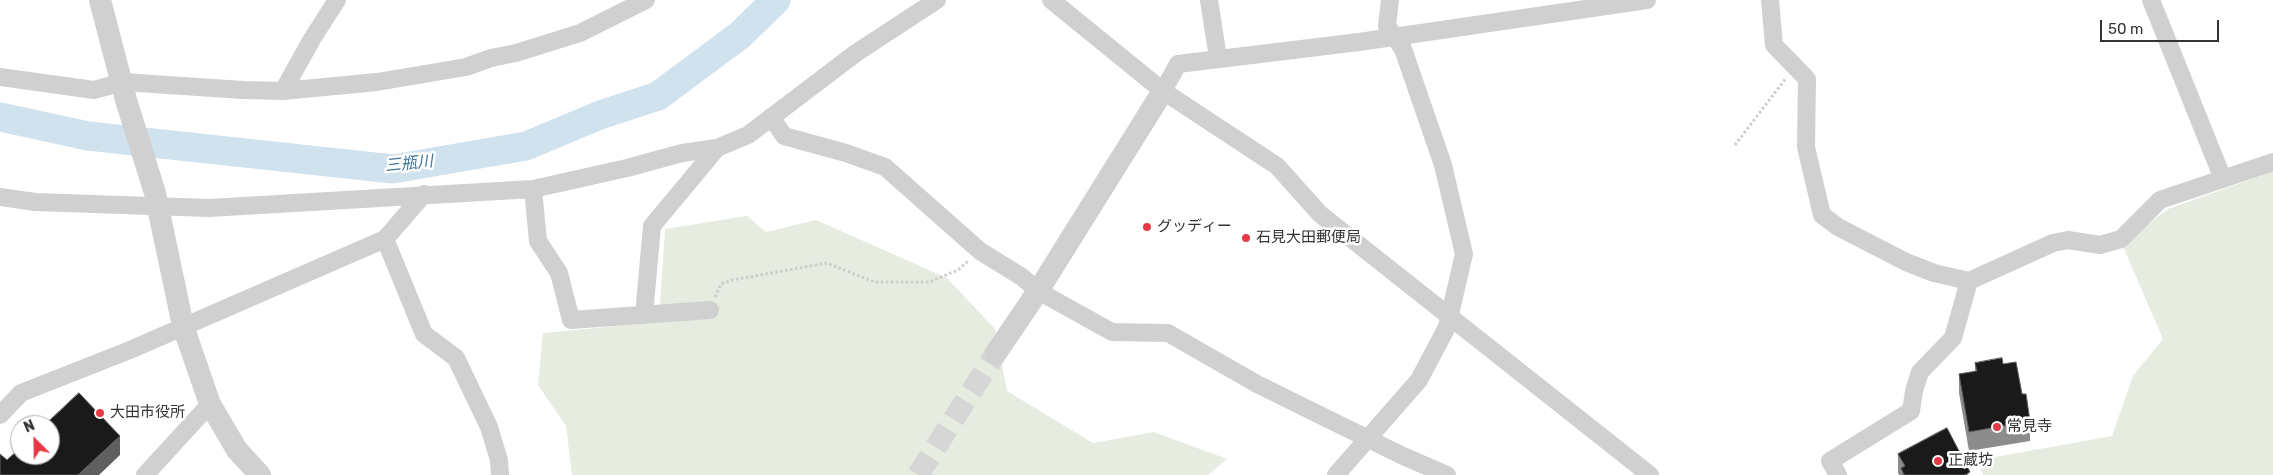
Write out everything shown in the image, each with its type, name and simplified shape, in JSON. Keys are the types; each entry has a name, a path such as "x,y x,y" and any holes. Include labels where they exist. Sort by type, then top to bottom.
{"street":[{"path":"100,0 156,200 183,326 210,404 237,450 260,475"},
{"path":"283,91 312,39 337,0"},
{"path":"0,77 94,90 124,91 283,91 377,82 466,66 516,53 580,33 646,0"},
{"path":"0,197 35,202 156,200 209,208 533,189 618,171 682,154 717,148 748,135 856,53 937,0"},
{"path":"1051,0 1163,90 1276,166 1320,214 1650,475"},
{"path":"1210,0 1218,58"},
{"path":"1336,475 1418,380 1447,328 1464,254 1443,166 1403,49 1396,36 1387,26 1390,0"},
{"path":"996,353 1038,291 1178,64 1396,36 1646,0"},
{"path":"1770,0 1774,45 1807,80 1806,147 1822,215 1838,227 1906,262 1934,273 1969,282 2053,243 2068,240 2100,245 2121,239 2160,200 2273,162"},
{"path":"2151,0 2223,179"},
{"path":"771,117 784,136 846,153 885,167 980,251 1022,277 1038,291 1112,332 1168,333 1257,384 1447,475"},
{"path":"644,315 652,226 717,148"},
{"path":"533,189 538,241 559,273 571,320 710,310"},
{"path":"0,415 21,394 385,239 424,194"},
{"path":"385,239 424,334 456,358 489,427 499,460 500,475"},
{"path":"1838,475 1830,461 1912,411 1914,391 1920,372 1953,338 1969,282"},
{"path":"145,475 210,404"}],"path":[{"path":"1735,145 1795,66"},
{"path":"710,310 721,284 732,280 827,263 874,282 930,282 958,270 980,251"}],"shaded area":[{"path":"2273,172 2273,475 1983,475 1978,460 2112,436 2133,376 2163,339 2122,244 2168,209"},
{"path":"747,216 766,232 816,220 947,278 995,329 1007,391 1093,443 1154,432 1227,459 1208,475 572,475 566,426 538,385 543,333 659,322 665,229"}],"building":[{"name":"常見寺","path":"2002,358 2003,364 2016,362 2022,394 2026,394 2030,421 1969,432 1959,374 1977,371 1975,363"},
{"path":"79,393 120,436 78,475 0,475 0,454 7,460 10,457 10,465 60,465 60,415 56,415"},
{"path":"1947,428 1970,472 1965,475 1904,475 1901,468 1905,466 1898,454"}],"waterway":[{"name":"三瓶川","path":"0,117 88,136 393,169 526,146 600,115 658,96 740,35 776,0"}],"tunnel":[{"path":"918,475 996,353"}],"place":[{"name":"グッディー","path":"1147,227"},
{"name":"石見大田郵便局","path":"1246,238"},
{"name":"大田市役所","path":"100,413"},
{"name":"常見寺","path":"1997,427"},
{"name":"正蔵坊","path":"1938,461"}]}
